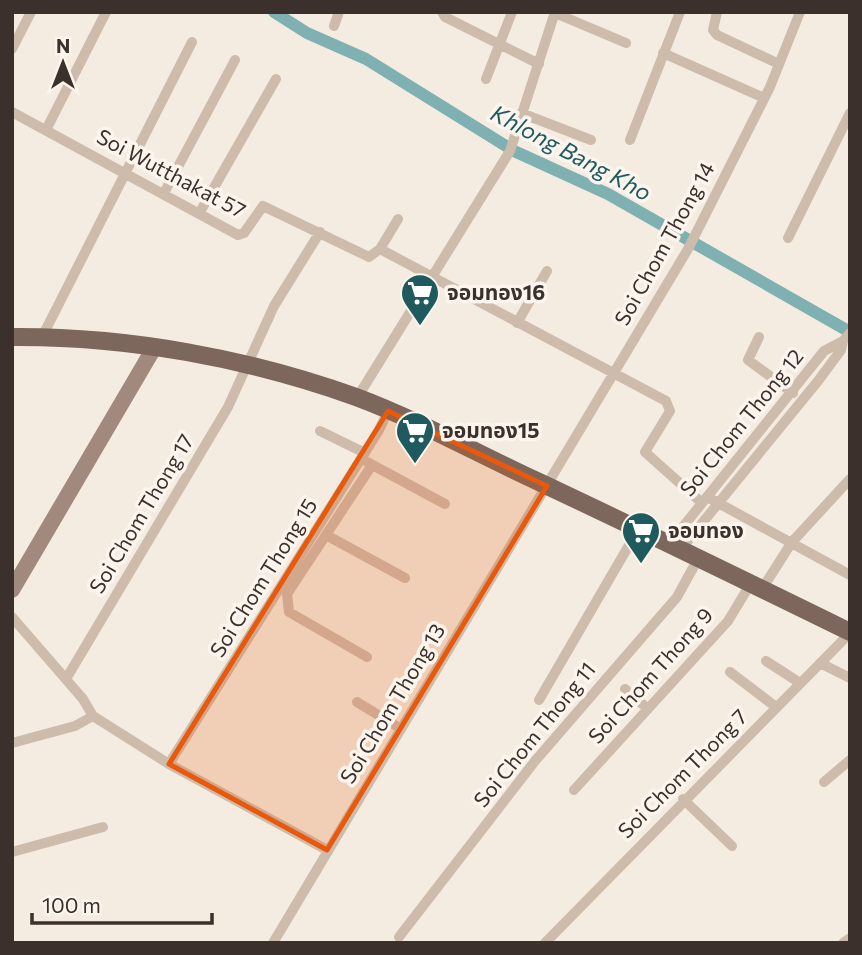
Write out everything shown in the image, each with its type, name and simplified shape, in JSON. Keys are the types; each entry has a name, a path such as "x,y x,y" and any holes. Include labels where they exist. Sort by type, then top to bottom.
{"main road":[{"path":"12,337 104,340 154,348 245,365 357,398 639,528 850,632"}],"street":[{"path":"12,49 31,12"},
{"path":"46,130 106,12"},
{"path":"334,26 339,12"},
{"path":"442,12 445,17 539,64"},
{"path":"486,79 512,12"},
{"path":"630,140 680,12"},
{"path":"718,12 714,22 717,35 779,64"},
{"name":"Soi Chom Thong 14","path":"547,486 688,250 764,98 800,12"},
{"path":"357,398 510,151 555,13 626,43"},
{"path":"42,337 192,42"},
{"path":"663,53 764,98"},
{"path":"164,193 234,60"},
{"path":"200,212 276,79"},
{"name":"Soi Wutthakat 57","path":"12,112 238,234 244,233 263,206 369,257 380,249"},
{"path":"521,113 591,139"},
{"path":"788,238 850,113"},
{"path":"398,219 380,249 670,405 670,411 645,452 709,501 792,542 850,575"},
{"name":"Soi Chom Thong 17","path":"65,679 228,407 245,365 283,291 320,232"},
{"path":"517,323 547,271"},
{"path":"709,501 818,381 841,350 847,336"},
{"name":"Soi Chom Thong 12","path":"676,546 824,351 847,336"},
{"path":"759,337 748,360 793,393"},
{"path":"12,590 154,348"},
{"name":"Soi Chom Thong 15","path":"169,764 363,456 388,411"},
{"path":"320,431 445,505"},
{"path":"367,657 289,612 286,607 287,594 372,464"},
{"name":"Soi Chom Thong 9","path":"574,790 728,621 792,542 850,479"},
{"name":"Soi Chom Thong 13","path":"273,943 547,486"},
{"path":"539,700 639,528"},
{"path":"326,535 405,578"},
{"name":"Soi Chom Thong 11","path":"399,937 535,761 677,597 699,557"},
{"path":"12,617 83,699 93,716 169,764 327,850"},
{"name":"Soi Chom Thong 7","path":"545,943 683,799 850,632"},
{"path":"766,661 800,683"},
{"path":"820,663 850,678"},
{"path":"730,672 776,707"},
{"path":"625,689 648,709"},
{"path":"357,702 401,729"},
{"path":"12,743 75,726 93,716"},
{"path":"824,782 850,760"},
{"path":"683,799 732,846"},
{"path":"12,852 103,828"},
{"path":"843,943 850,939"}],"highlighted area":[{"path":"388,411 547,486 327,850 169,764"}],"waterway":[{"name":"Khlong Bang Kho","path":"274,12 307,33 366,59 514,151 608,194 850,332"}],"place":[{"name":"จอมทอง16","path":"420,327"},
{"name":"จอมทอง15","path":"415,465"},
{"name":"จอมทอง","path":"641,565"}]}
